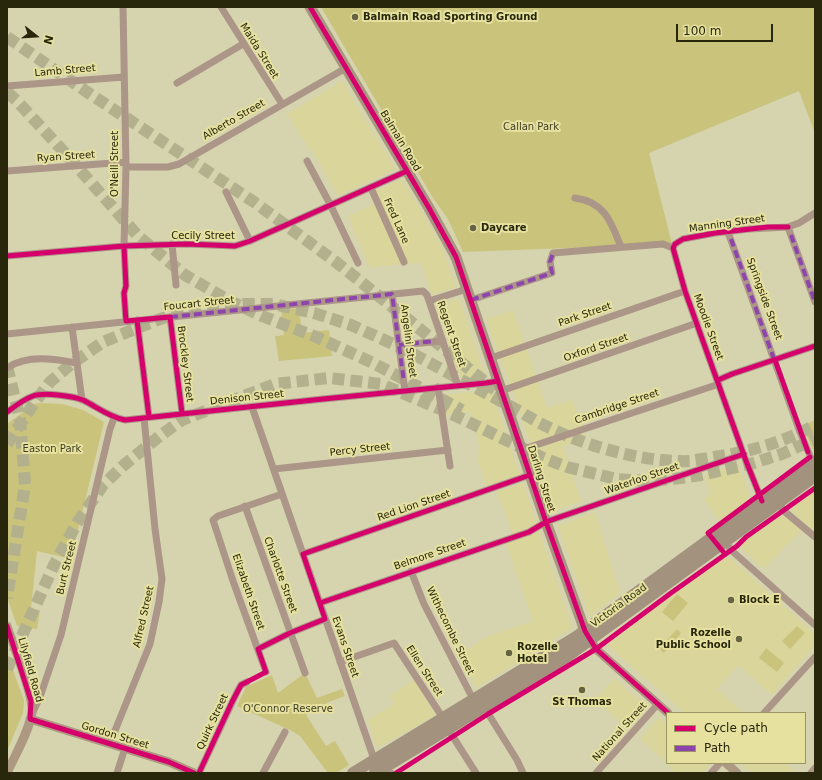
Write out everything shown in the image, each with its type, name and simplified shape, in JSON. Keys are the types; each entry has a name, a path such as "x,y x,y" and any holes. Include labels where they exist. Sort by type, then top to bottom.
{"highway":[{"name":"Victoria Road","path":"353,773 374,759 445,723 484,706 569,655 587,635 726,527 814,463"},
{"name":"Victoria Road","path":"383,771 445,723 473,699 587,635 725,541 815,476"},
{"path":"725,541 724,534 726,527"}],"main road":[{"name":"Balmain Road","path":"310,7 453,250 467,289"},
{"name":"Darling Street","path":"467,289 546,522 587,635 596,649 667,712"},
{"name":"Lilyfield Road","path":"7,626 32,708 30,719 7,773"},
{"name":"Gordon Street","path":"30,719 169,762 194,773"},
{"path":"727,764 737,773"}],"street":[{"name":"O'Neill Street","path":"124,7 126,165 124,246 126,286 124,293 126,321"},
{"name":"Maida Street","path":"221,7 282,104"},
{"path":"176,83 243,44"},
{"name":"Alberto Street","path":"126,165 168,167 179,164 346,68"},
{"name":"Lamb Street","path":"7,86 124,77"},
{"path":"308,161 358,263"},
{"name":"Ryan Street","path":"7,171 126,165"},
{"name":"Cecily Street","path":"7,256 124,246 172,244 234,246 250,241 330,204 371,188 407,171"},
{"name":"Fred Lane","path":"371,188 404,262"},
{"path":"226,192 250,241"},
{"path":"575,198 585,199 602,209 611,222 622,248"},
{"name":"Manning Street","path":"673,248 675,244 683,239 715,233 788,226 799,223 815,214"},
{"path":"788,226 815,302"},
{"name":"Springside Street","path":"728,232 808,452 814,463"},
{"path":"172,244 176,285"},
{"path":"471,300 552,273 550,262 553,254 662,244 673,248"},
{"name":"Moodie Street","path":"673,248 685,291 762,501"},
{"path":"429,301 467,289"},
{"name":"Foucart Street","path":"7,334 422,291"},
{"name":"Regent Street","path":"422,291 427,295 458,386"},
{"name":"Park Street","path":"491,358 685,291"},
{"name":"Angelini Street","path":"392,294 405,391"},
{"name":"Brockley Street","path":"170,317 182,414"},
{"name":"Alfred Street","path":"110,743 150,644 159,602 162,579 155,530 147,418 137,320"},
{"name":"Oxford Street","path":"500,386 697,323"},
{"path":"72,327 82,400"},
{"path":"392,353 399,349 443,340"},
{"name":"Cambridge Street","path":"522,450 718,382 815,346"},
{"path":"7,368 22,360 54,358 77,363"},
{"name":"Denison Street","path":"7,412 35,395 61,396 82,400 114,418 124,420 438,387 486,384 500,386"},
{"path":"438,387 450,466"},
{"name":"Evans Street","path":"252,407 374,759 383,771"},
{"name":"Burt Street","path":"30,719 40,697 61,635 110,429 114,418"},
{"name":"Percy Street","path":"274,469 448,450"},
{"name":"Waterloo Street","path":"546,522 744,454"},
{"name":"Red Lion Street","path":"303,554 530,475"},
{"path":"245,506 282,494"},
{"path":"778,502 784,511 815,537"},
{"name":"Elizabeth Street","path":"245,506 213,520 266,672"},
{"name":"Charlotte Street","path":"245,506 305,673"},
{"name":"Belmore Street","path":"320,603 529,532 546,522"},
{"path":"725,541 731,550 815,625"},
{"name":"Withecombe Street","path":"411,571 424,604 473,699"},
{"path":"258,649 290,633 325,619"},
{"name":"Ellen Street","path":"340,662 394,643 476,773"},
{"path":"765,712 815,657"},
{"name":"Quirk Street","path":"199,773 238,690 247,682"},
{"name":"National Street","path":"596,773 658,704"},
{"path":"484,706 517,760 523,773"},
{"path":"263,773 285,732"},
{"path":"117,773 125,748"},
{"path":"711,773 719,764"},
{"path":"811,773 815,768"}],"shaded area":[{"path":"342,81 395,169 338,196 312,150 310,150 287,114"},
{"path":"402,179 444,252 456,287 432,295 421,263 407,264 376,191"},
{"path":"374,204 401,264 370,268 348,216"},
{"path":"459,298 485,376 460,378 436,306"},
{"path":"513,310 547,408 572,400 586,438 563,446 581,502 552,511 515,397 486,319"},
{"path":"491,390 520,475 486,486 478,461 479,446 471,412 446,415 443,395"},
{"path":"738,464 749,495 747,501 720,521 704,499 711,494 705,475"},
{"path":"523,483 572,628 476,688 459,656 486,637 533,621 506,543 515,540 497,492"},
{"path":"815,490 815,528 813,530 791,511 791,507"},
{"path":"595,512 620,593 591,616 589,615 558,526"},
{"path":"780,516 784,516 801,530 764,569 741,548 741,544"},
{"name":"Rozelle Public School","path":"725,556 729,557 815,634 815,645 772,695 738,665 717,689 743,712 684,712 607,645 653,607"},
{"path":"614,678 644,704 625,726 595,700"},
{"path":"414,680 436,715 380,746 376,745 368,720 395,703 390,696"},
{"path":"659,717 666,724 666,762 640,739"},
{"path":"668,764 710,764 702,773 676,773 668,766"},
{"path":"742,764 786,764 796,773 753,773"}],"green space":[{"name":"Callan Park","path":"321,7 815,7 815,133 799,91 649,153 672,244 463,252 448,219 433,198"},
{"path":"299,308 302,333 329,330 332,356 279,361 275,336 284,335 281,310"},
{"name":"Easton Park","path":"34,404 62,404 83,410 104,422 71,559 37,551 31,608 40,610 37,629 17,626 7,597 7,424"},
{"path":"815,420 815,447 813,450 803,426"},
{"path":"677,594 688,603 673,621 662,612"},
{"path":"797,626 805,633 790,649 782,641"},
{"path":"677,629 681,633 664,653 659,649"},
{"path":"766,648 784,663 777,672 759,658"},
{"path":"7,653 24,701 23,713 7,751"},
{"name":"O'Connor Reserve","path":"305,673 317,698 342,689 345,696 329,702 306,715 326,746 335,741 349,765 336,773 328,773 300,736 237,706 246,687 272,675 278,693"}],"tunnel":[{"path":"7,37 87,92 254,202 336,262 495,390"},
{"path":"7,92 65,153 138,236 185,275 230,301 262,316 314,336 373,363 462,410"},
{"path":"7,444 50,382 70,365 103,342 186,310 244,304 273,304 314,313 351,325 402,348 539,423 580,441 625,454 669,461 693,461 766,446 815,425"},
{"path":"7,366 20,419 25,485 7,598"},
{"path":"7,669 54,565 77,523 103,485 124,465 182,420 275,384 329,378 381,384 452,414 541,457 567,467 617,479 649,481 701,475 750,464 782,454 815,439"}],"marked path":[{"path":"791,235 815,302"},
{"path":"731,239 775,362"},
{"path":"471,300 552,273 550,262 553,253"},
{"path":"170,317 392,294 404,382"},
{"path":"399,345 435,341"}],"cycle path":[{"path":"310,7 429,208 456,257 546,522 585,631 596,649 667,712"},
{"path":"7,256 124,246 187,244 235,246 250,241 407,171"},
{"path":"762,501 746,461 685,291 673,248 675,244 683,239 715,233 768,227 788,227"},
{"path":"124,246 126,286 124,293 126,321 170,317 182,413"},
{"path":"137,320 149,417"},
{"path":"718,380 815,346"},
{"path":"775,360 808,452"},
{"path":"7,412 30,397 51,394 83,400 108,414 125,420 498,381"},
{"path":"320,603 529,532 546,522 557,518 744,454"},
{"path":"725,554 708,533 810,457"},
{"path":"199,773 241,685 266,672 258,649 290,633 325,619 303,554 530,475"},
{"path":"396,773 488,714 596,649 737,546 746,537 815,488"},
{"path":"7,626 31,701 30,719 169,762 194,773"}],"place":[{"name":"Balmain Road Sporting Ground","path":"355,17"},
{"name":"Daycare","path":"473,228"},
{"name":"Block E","path":"731,600"},
{"name":"Rozelle Public School","path":"739,639"},
{"name":"Rozelle Hotel","path":"509,653"},
{"name":"St Thomas","path":"582,690"}]}
